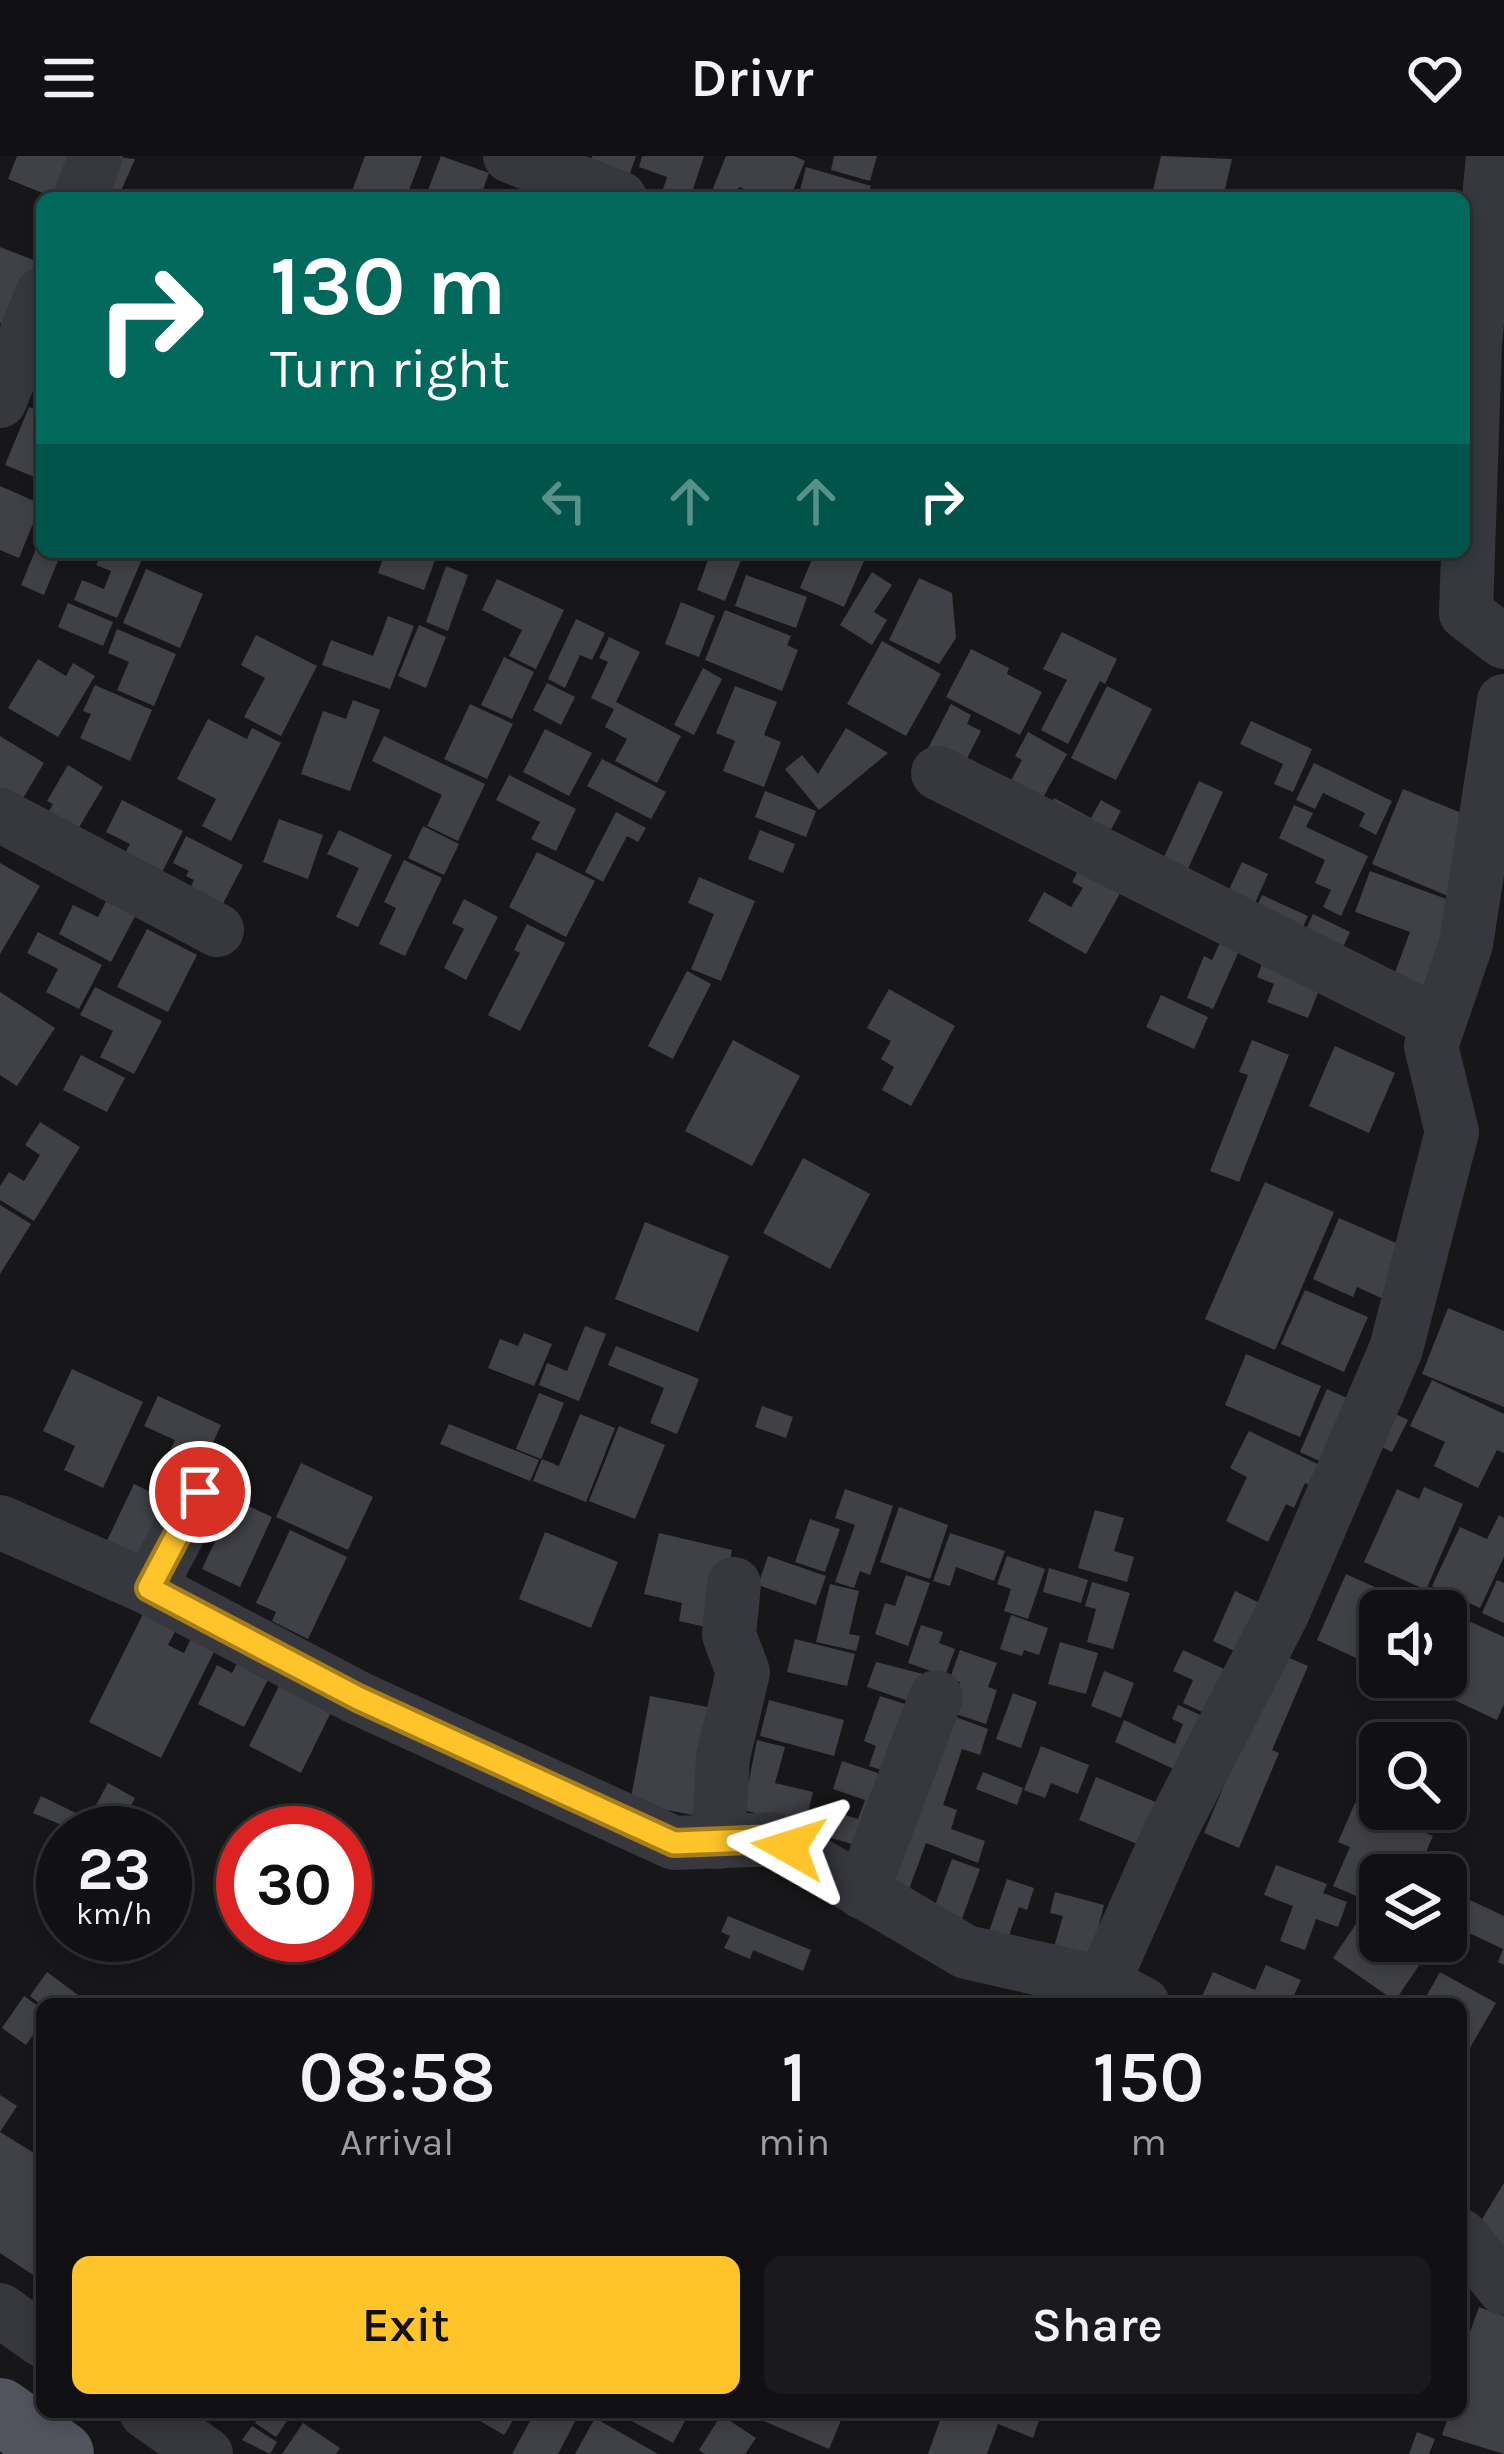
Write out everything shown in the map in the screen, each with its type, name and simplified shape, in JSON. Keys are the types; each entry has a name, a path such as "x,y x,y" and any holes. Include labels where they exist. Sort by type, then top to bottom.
{"main road":[{"path":"0,2411 61,2454"}],"street":[{"path":"82,192 96,156"},
{"path":"510,156 604,192"},
{"path":"1470,391 1493,156"},
{"path":"0,401 36,309"},
{"path":"1467,558 1466,613 1504,642"},
{"path":"0,1522 149,1588 358,1698 674,1843 774,1839 967,1952 1123,1993 1171,1830 1282,1614 1396,1349 1452,1132 1431,1046 1466,944 1504,701"},
{"path":"938,773 1438,1023"},
{"path":"0,815 217,930"},
{"path":"149,1588 200,1492"},
{"path":"718,1842 723,1757 743,1672 729,1636 734,1584"},
{"path":"862,1892 936,1697"},
{"path":"1467,2243 1503,2286"},
{"path":"0,2310 36,2336"},
{"path":"155,2418 206,2454"}],"building":[{"path":"17,156 87,156 60,192 40,192 8,179"},
{"path":"107,156 135,159 121,192 91,192"},
{"path":"365,156 422,156 408,192 352,191"},
{"path":"441,156 489,173 482,192 427,192"},
{"path":"592,156 636,156 628,179 589,166"},
{"path":"642,156 704,156 692,192 662,192 667,177 639,167"},
{"path":"726,156 794,156 805,161 792,192 751,192 739,187 737,192 711,192"},
{"path":"834,156 877,156 870,181 831,170"},
{"path":"1161,156 1232,159 1224,192 1152,192"},
{"path":"806,167 871,186 870,192 800,192"},
{"path":"0,247 36,261 9,327 0,323"},
{"path":"29,407 36,410 36,478 5,465"},
{"path":"0,486 36,502 36,516 19,558 0,550"},
{"path":"36,549 36,558 59,558 44,595 21,585"},
{"path":"99,558 142,559 117,618 74,600 82,580 104,589 111,571 96,565"},
{"path":"383,558 436,558 424,590 378,573"},
{"path":"709,558 742,558 725,601 697,590"},
{"path":"812,558 865,558 844,607 800,588"},
{"path":"446,566 468,575 448,631 426,622"},
{"path":"146,569 203,594 180,648 123,623"},
{"path":"872,572 892,585 874,612 887,620 872,645 840,625"},
{"path":"746,575 807,597 796,628 735,606"},
{"path":"919,578 952,593 956,638 939,664 889,640"},
{"path":"497,579 564,610 536,669 509,656 522,630 482,610"},
{"path":"681,602 715,616 699,657 665,644"},
{"path":"68,603 113,622 103,646 58,627"},
{"path":"725,610 791,636 787,645 798,650 782,691 705,660"},
{"path":"388,616 414,626 390,689 322,665 331,640 373,656"},
{"path":"576,619 605,633 592,660 580,655 565,688 548,679"},
{"path":"419,625 446,637 426,688 398,676"},
{"path":"117,629 176,654 154,706 117,690 129,662 108,653"},
{"path":"1062,632 1117,659 1105,684 1100,681 1068,744 1041,730 1067,680 1043,669"},
{"path":"256,635 317,666 281,736 244,717 265,678 241,665"},
{"path":"609,637 640,652 616,702 681,736 657,783 615,761 627,739 605,727 614,709 591,698 608,662 599,658"},
{"path":"882,641 941,674 906,736 847,704"},
{"path":"971,649 1042,692 1020,735 946,697"},
{"path":"504,657 534,672 512,719 481,705"},
{"path":"38,659 66,676 73,663 95,676 58,737 8,708"},
{"path":"703,668 722,679 694,735 674,725"},
{"path":"547,683 575,697 561,725 533,710"},
{"path":"95,685 152,710 130,761 80,738 91,714 83,711"},
{"path":"735,686 777,702 764,735 781,742 764,787 723,771 735,741 716,733"},
{"path":"1107,686 1152,709 1116,780 1071,758"},
{"path":"353,700 380,710 350,791 301,774 323,711 346,719"},
{"path":"470,704 513,724 487,779 444,759"},
{"path":"951,704 971,715 967,724 981,731 959,774 924,756"},
{"path":"208,719 247,739 252,728 281,743 231,841 202,826 216,799 177,779"},
{"path":"1251,721 1312,749 1293,792 1274,784 1283,764 1240,744"},
{"path":"846,728 888,753 819,810 785,769 802,755 818,774"},
{"path":"545,729 592,753 569,796 523,772"},
{"path":"1028,732 1067,754 1034,814 1002,797 1022,760 1015,756"},
{"path":"0,736 44,763 13,815 0,808"},
{"path":"384,736 485,784 458,841 427,826 442,795 372,761"},
{"path":"602,759 666,792 651,819 587,786"},
{"path":"1314,763 1392,801 1376,835 1359,826 1365,813 1323,793 1315,809 1296,800"},
{"path":"68,765 103,787 69,844 40,827 53,804 47,801"},
{"path":"509,775 576,809 556,851 531,839 540,822 496,800"},
{"path":"1199,781 1223,792 1181,884 1157,872"},
{"path":"1403,789 1486,823 1455,899 1372,864"},
{"path":"765,791 816,811 806,837 755,817"},
{"path":"1054,798 1091,818 1101,800 1121,811 1100,850 1043,818"},
{"path":"122,800 183,831 155,886 117,867 130,844 106,832"},
{"path":"1294,805 1313,813 1306,827 1368,856 1341,916 1323,907 1331,890 1315,883 1325,860 1279,838"},
{"path":"616,812 646,828 638,842 627,836 603,882 585,872"},
{"path":"279,819 323,835 308,879 263,862"},
{"path":"423,826 459,844 444,875 408,858"},
{"path":"339,830 392,855 358,927 336,917 359,868 327,854"},
{"path":"760,830 795,844 783,873 748,859"},
{"path":"186,836 243,865 213,923 181,906 194,880 186,876 189,871 173,863"},
{"path":"537,852 595,881 566,937 509,907"},
{"path":"1088,853 1123,888 1086,954 1028,921 1044,892 1071,907 1083,888 1072,882"},
{"path":"404,860 442,878 405,956 379,944 396,908 384,902"},
{"path":"1242,862 1268,874 1246,923 1219,911"},
{"path":"0,863 40,886 0,954"},
{"path":"1370,871 1460,904 1424,1004 1388,991 1410,932 1355,912"},
{"path":"699,877 755,901 721,981 691,969 714,914 688,903"},
{"path":"113,888 142,903 111,962 59,934 73,905 98,917"},
{"path":"1262,895 1308,916 1294,946 1248,925"},
{"path":"464,899 498,917 466,980 444,968 464,929 452,923"},
{"path":"1313,914 1350,932 1334,967 1297,949"},
{"path":"527,924 565,943 520,1031 488,1015 520,953 514,950"},
{"path":"147,929 197,955 168,1012 117,987"},
{"path":"38,932 102,965 79,1009 46,992 58,969 27,953"},
{"path":"1224,934 1243,942 1213,1009 1187,998 1204,956 1212,960"},
{"path":"1265,956 1323,980 1308,1018 1267,1002 1274,984 1257,977"},
{"path":"687,971 711,984 673,1059 648,1046"},
{"path":"95,987 162,1021 134,1074 100,1057 113,1031 80,1015"},
{"path":"889,989 955,1026 911,1106 882,1090 894,1067 881,1059 891,1041 867,1028"},
{"path":"0,992 55,1028 17,1086 0,1075"},
{"path":"1161,995 1208,1017 1194,1049 1146,1027"},
{"path":"733,1040 800,1076 752,1166 685,1131"},
{"path":"1252,1040 1289,1055 1239,1182 1210,1171 1248,1075 1239,1072"},
{"path":"1335,1046 1395,1073 1369,1133 1309,1106"},
{"path":"81,1055 125,1078 107,1112 63,1090"},
{"path":"40,1122 80,1147 34,1221 0,1200 0,1186 9,1172 24,1181 40,1155 25,1145"},
{"path":"803,1158 870,1194 830,1269 763,1233"},
{"path":"1265,1182 1334,1212 1275,1350 1205,1319"},
{"path":"0,1205 31,1224 0,1274"},
{"path":"1339,1218 1410,1249 1388,1301 1357,1287 1353,1297 1313,1279"},
{"path":"645,1222 729,1256 698,1332 615,1299"},
{"path":"1305,1290 1368,1317 1344,1372 1281,1344"},
{"path":"1448,1308 1504,1331 1504,1407 1422,1374"},
{"path":"585,1326 606,1334 579,1401 539,1385 547,1363 567,1371"},
{"path":"524,1333 552,1344 534,1386 488,1368 500,1339 518,1346"},
{"path":"616,1346 699,1379 677,1434 650,1423 664,1388 608,1365"},
{"path":"1246,1354 1321,1386 1300,1437 1225,1405"},
{"path":"72,1369 143,1402 103,1488 64,1470 75,1446 43,1431"},
{"path":"1432,1380 1504,1414 1504,1453 1497,1450 1478,1488 1434,1466 1445,1442 1410,1426"},
{"path":"1327,1389 1358,1403 1330,1466 1300,1452"},
{"path":"539,1393 564,1403 541,1459 516,1449"},
{"path":"158,1396 221,1425 190,1493 158,1478 175,1440 144,1426"},
{"path":"762,1406 793,1417 786,1438 755,1427"},
{"path":"1383,1408 1408,1420 1392,1452 1368,1440"},
{"path":"580,1414 615,1428 586,1502 533,1481 542,1459 559,1466"},
{"path":"449,1424 539,1460 530,1481 440,1444"},
{"path":"619,1426 665,1445 635,1519 589,1501"},
{"path":"1249,1431 1328,1469 1319,1490 1305,1483 1294,1508 1286,1504 1268,1542 1226,1521 1247,1477 1230,1468"},
{"path":"301,1463 373,1497 348,1550 276,1517"},
{"path":"134,1484 180,1506 151,1569 104,1547"},
{"path":"1424,1487 1463,1504 1426,1590 1364,1562 1397,1489 1419,1499"},
{"path":"845,1489 893,1506 870,1575 860,1571 854,1588 835,1582 855,1525 835,1518"},
{"path":"217,1491 272,1517 240,1587 202,1569 223,1524 205,1515"},
{"path":"899,1507 948,1525 930,1579 880,1562"},
{"path":"1095,1510 1124,1518 1114,1551 1134,1557 1127,1582 1078,1568"},
{"path":"1499,1515 1504,1518 1504,1557 1480,1608 1467,1602 1467,1590 1432,1586 1460,1527 1487,1539"},
{"path":"810,1519 840,1529 825,1572 795,1562"},
{"path":"290,1530 347,1557 308,1639 272,1621 276,1612 256,1603"},
{"path":"545,1532 618,1562 591,1628 519,1599"},
{"path":"659,1533 732,1550 718,1611 706,1627 679,1621 682,1603 644,1594"},
{"path":"950,1533 1005,1551 994,1581 956,1567 950,1586 933,1581"},
{"path":"768,1556 826,1576 816,1605 758,1585"},
{"path":"1007,1556 1045,1569 1028,1619 1004,1611 1011,1589 997,1584"},
{"path":"1049,1568 1088,1580 1081,1603 1043,1592"},
{"path":"1346,1574 1381,1590 1359,1590 1359,1659 1317,1640"},
{"path":"906,1575 930,1583 908,1646 875,1634 885,1603 895,1606"},
{"path":"1497,1580 1504,1583 1504,1623 1482,1613"},
{"path":"1092,1582 1130,1593 1113,1649 1087,1642 1096,1609 1085,1606"},
{"path":"830,1584 859,1591 849,1634 860,1636 856,1651 816,1642"},
{"path":"1235,1591 1262,1604 1239,1653 1213,1641"},
{"path":"146,1608 179,1624 168,1645 184,1653 194,1632 218,1644 161,1758 89,1722"},
{"path":"1011,1615 1048,1628 1039,1655 1000,1649"},
{"path":"1467,1620 1504,1637 1504,1704 1497,1720 1450,1698 1467,1698"},
{"path":"921,1625 943,1632 939,1643 955,1649 945,1676 908,1663"},
{"path":"795,1639 855,1654 847,1686 787,1672"},
{"path":"1060,1642 1098,1653 1086,1694 1048,1684"},
{"path":"246,1646 277,1662 244,1727 198,1704 217,1665 232,1673"},
{"path":"1266,1648 1308,1666 1272,1750 1279,1753 1239,1848 1204,1833 1245,1736"},
{"path":"960,1650 997,1663 988,1687 997,1690 986,1724 950,1712 960,1682 950,1678"},
{"path":"1183,1650 1233,1673 1213,1717 1183,1703 1193,1680 1173,1671"},
{"path":"876,1662 927,1675 917,1704 867,1687"},
{"path":"288,1668 340,1694 301,1773 249,1746"},
{"path":"1104,1671 1134,1683 1121,1718 1091,1706"},
{"path":"1013,1693 1037,1702 1021,1748 996,1739"},
{"path":"650,1696 713,1708 693,1815 630,1803"},
{"path":"880,1696 917,1708 894,1774 869,1766 876,1746 864,1741"},
{"path":"769,1700 844,1720 834,1756 760,1736"},
{"path":"1178,1705 1214,1721 1189,1776 1115,1742 1124,1720 1175,1744 1183,1724 1172,1719"},
{"path":"945,1713 988,1729 980,1755 962,1749 943,1805 957,1810 951,1829 985,1841 978,1863 926,1843 905,1900 879,1886"},
{"path":"757,1740 785,1747 775,1783 813,1792 805,1825 743,1810"},
{"path":"1041,1746 1089,1765 1078,1794 1051,1783 1045,1798 1024,1790"},
{"path":"842,1761 893,1778 873,1850 824,1836 832,1811 858,1819 865,1800 833,1789"},
{"path":"983,1772 1023,1788 1017,1805 976,1789"},
{"path":"1096,1777 1165,1806 1147,1848 1079,1820"},
{"path":"108,1783 135,1798 131,1806 96,1806"},
{"path":"41,1796 61,1806 36,1806"},
{"path":"1355,1803 1359,1805 1359,1830 1419,1830 1433,1836 1425,1854 1359,1854 1359,1897 1333,1886 1350,1847 1338,1842"},
{"path":"952,1859 980,1869 958,1930 930,1919"},
{"path":"1276,1865 1327,1884 1323,1893 1347,1902 1338,1927 1316,1919 1305,1950 1280,1941 1293,1906 1264,1895"},
{"path":"1007,1879 1034,1888 1027,1910 1019,1907 1004,1950 985,1943"},
{"path":"1055,1892 1104,1905 1089,1964 1052,1954 1063,1916 1050,1913"},
{"path":"1467,1899 1504,1916 1504,1965 1498,1962 1503,1949 1467,1932"},
{"path":"728,1916 811,1950 803,1971 753,1950 750,1959 724,1948 730,1936 721,1932"},
{"path":"1359,1919 1359,1962 1421,1962 1397,1998 1333,1958"},
{"path":"1266,1965 1301,1980 1293,1998 1201,1998 1213,1972 1255,1990"},
{"path":"47,1972 82,1998 36,2001 30,1996"},
{"path":"1440,1972 1496,2003 1467,2053 1467,1998 1425,1998"},
{"path":"24,1996 36,2005 36,2031 26,2045 2,2028"},
{"path":"0,2095 17,2106 0,2132"},
{"path":"0,2132 36,2154 36,2277 0,2253"},
{"path":"1504,2183 1504,2247 1476,2229"},
{"path":"1479,2307 1504,2316 1504,2454 1442,2435 1448,2418 1467,2418 1467,2340"},
{"path":"258,2418 289,2418 276,2437 255,2423"},
{"path":"475,2418 514,2418 504,2435"},
{"path":"532,2418 577,2418 558,2454 512,2454"},
{"path":"595,2418 658,2454 575,2454"},
{"path":"626,2418 687,2418 673,2443"},
{"path":"719,2418 756,2438 745,2454 699,2450"},
{"path":"757,2418 842,2418 829,2449"},
{"path":"941,2418 1040,2418 1033,2438 998,2424 987,2454 928,2454"},
{"path":"303,2423 340,2448 336,2454 282,2454"},
{"path":"252,2426 277,2442 270,2454 242,2440"},
{"path":"1417,2432 1435,2439 1429,2454 1409,2454"}],"route":[{"path":"200,1492 149,1588 358,1698 674,1843 774,1839 789,1847"}]}
